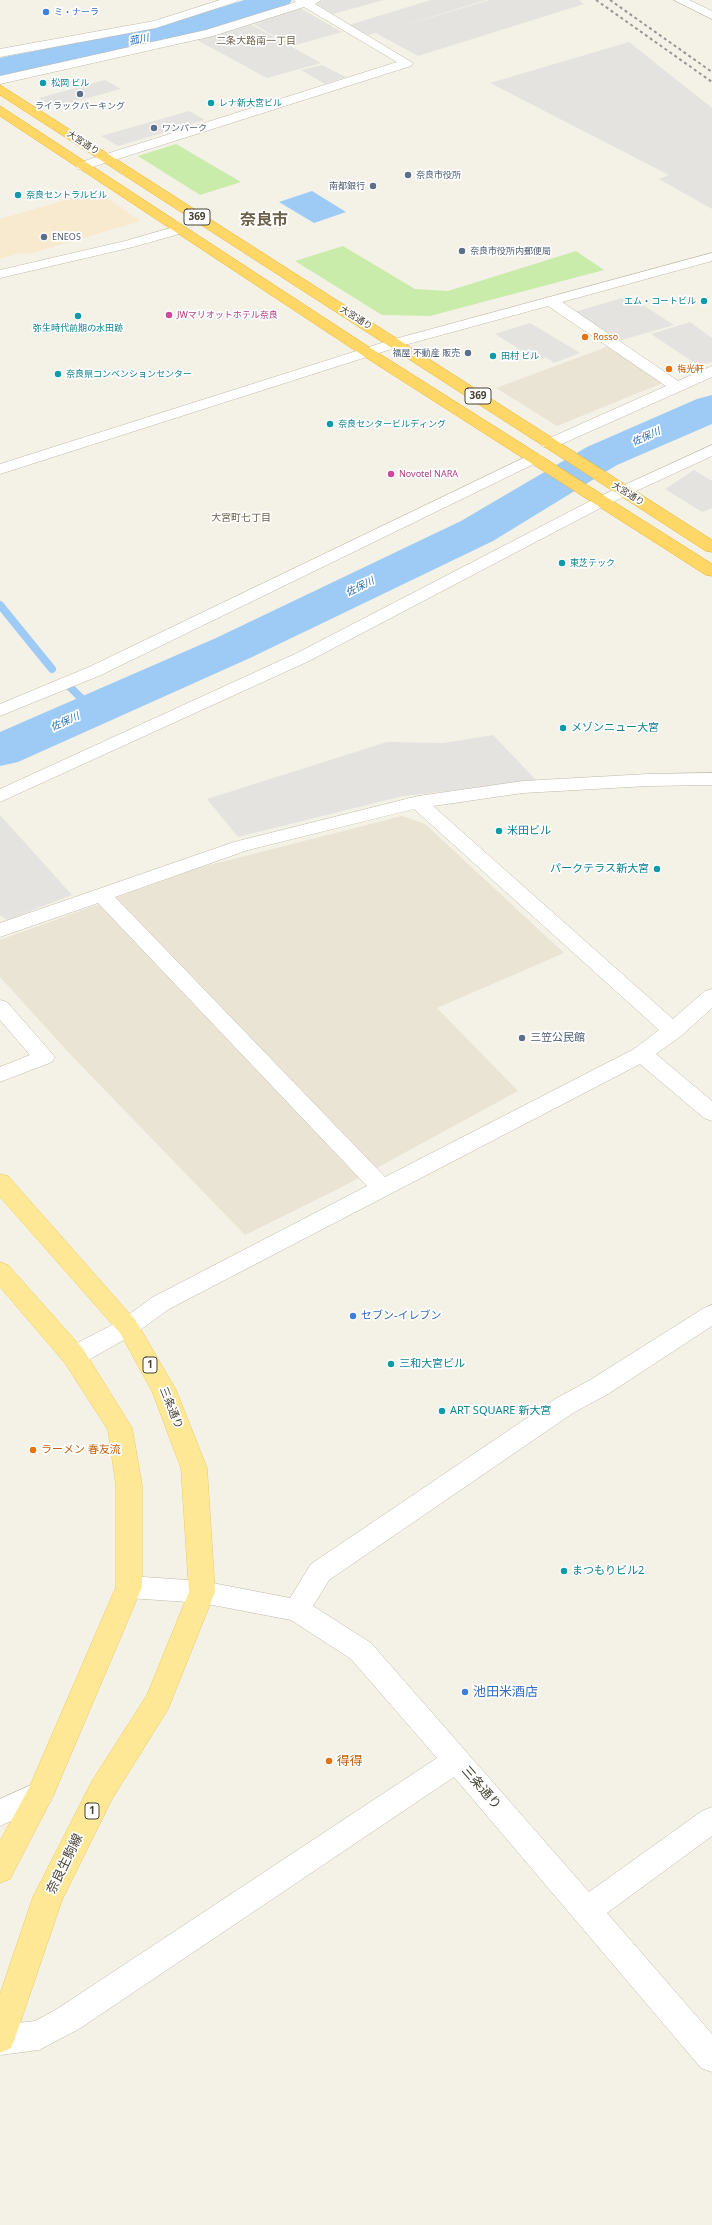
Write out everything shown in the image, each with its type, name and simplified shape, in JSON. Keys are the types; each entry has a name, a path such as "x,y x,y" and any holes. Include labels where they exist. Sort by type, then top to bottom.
{"highway":[{"name":"大宮通り","path":"0,89 396,343 554,447 712,547"},
{"name":"大宮通り","path":"0,110 367,352 712,571"}],"main road":[{"name":"三条通り","path":"0,1182 128,1327 164,1390 194,1468 202,1592"},
{"path":"0,1271 74,1356 120,1428 129,1485 129,1587 40,1794 0,1870"},
{"name":"奈良生駒線","path":"0,2039 48,1897 102,1790 158,1701 202,1592"}],"street":[{"path":"0,52 156,24 232,0"},
{"path":"680,0 712,15"},
{"path":"0,80 209,33 307,1 407,63 83,166"},
{"path":"0,274 128,244 181,229"},
{"path":"0,469 396,343 712,257"},
{"path":"550,301 676,386"},
{"path":"554,447 676,386 712,371"},
{"path":"0,796 122,738 303,657 598,499 712,450"},
{"path":"0,711 102,668 536,459"},
{"path":"0,930 241,846 418,802 523,787 648,780 712,780"},
{"path":"418,802 673,1031"},
{"path":"101,894 383,1189"},
{"path":"74,1356 128,1327 161,1303 642,1054 673,1031 712,996"},
{"path":"0,1007 44,1057 0,1075"},
{"path":"642,1054 712,1113"},
{"path":"297,1610 320,1572 564,1406 599,1387 712,1314"},
{"name":"三条通り","path":"129,1587 202,1592 297,1610 361,1652 588,1911 712,2057"},
{"path":"0,2039 39,2035 68,2019 457,1760"},
{"path":"0,1813 40,1794"},
{"path":"588,1911 712,1820"}],"shaded area":[{"path":"324,0 384,0 333,14 315,3"},
{"path":"431,0 486,0 392,29 490,0 579,0 584,4 418,56 376,33 368,35 349,25"},
{"path":"300,8 342,32 292,46 252,23"},
{"path":"250,24 321,63 267,78 197,40"},
{"path":"629,42 712,108 712,209 659,179 669,175 490,83"},
{"path":"322,65 346,77 325,84 301,70"},
{"name":"ライラックパーキング","path":"105,80 121,89 54,107 39,98"},
{"name":"ワンパーク","path":"189,111 205,120 118,146 101,136"},
{"name":"ENEOS","path":"96,191 141,221 29,254 21,253 0,259 0,219"},
{"path":"629,296 674,325 618,341 574,312"},
{"path":"690,322 712,338 712,362 699,366 651,334"},
{"path":"530,323 580,353 554,363 546,357 537,360 495,334"},
{"path":"609,346 665,382 557,426 496,388"},
{"path":"694,470 712,481 712,508 702,512 665,489"},
{"path":"493,735 537,781 403,796 238,837 207,799 387,742 444,743"},
{"path":"0,815 72,895 7,920 0,915"},
{"path":"402,816 425,824 564,953 437,1008 518,1091 338,1189 245,1235 69,1053 0,977 0,940 198,868"}],"green space":[{"path":"176,144 241,182 200,195 138,156"},
{"path":"343,246 415,289 448,291 576,251 604,270 430,316 382,315 295,261"}],"water":[{"path":"312,191 346,212 314,223 279,202"}],"waterway":[{"name":"菰川","path":"0,68 144,39 201,25 276,0"},
{"name":"佐保川","path":"0,751 233,648 477,531 602,456 712,408"},
{"path":"0,605 52,669"},
{"path":"70,687 93,710"}],"railway":[{"path":"596,0 712,82"},
{"path":"610,0 712,72"}],"place":[{"name":"ミ・ナーラ","path":"46,12"},
{"name":"松岡 ビル","path":"43,83"},
{"name":"ライラックパーキング","path":"80,94"},
{"name":"レナ新大宮ビル","path":"211,103"},
{"name":"ワンパーク","path":"154,128"},
{"name":"奈良市役所","path":"408,175"},
{"name":"南都銀行","path":"373,186"},
{"name":"奈良セントラルビル","path":"18,195"},
{"name":"ENEOS","path":"44,237"},
{"name":"奈良市役所内郵便局","path":"462,251"},
{"name":"エム・コートビル","path":"704,301"},
{"name":"JWマリオットホテル奈良","path":"169,315"},
{"name":"弥生時代前期の水田跡","path":"78,316"},
{"name":"Rosso","path":"585,337"},
{"name":"福屋 不動産 販売","path":"468,353"},
{"name":"田村 ビル","path":"493,356"},
{"name":"梅光軒","path":"669,369"},
{"name":"奈良県コンベンションセンター","path":"58,374"},
{"name":"奈良センタービルディング","path":"330,424"},
{"name":"Novotel NARA","path":"391,474"},
{"name":"東芝テック","path":"562,563"},
{"name":"メゾンニュー大宮","path":"563,728"},
{"name":"米田ビル","path":"499,831"},
{"name":"パークテラス新大宮","path":"657,869"},
{"name":"三笠公民館","path":"522,1038"},
{"name":"セブン-イレブン","path":"353,1316"},
{"name":"三和大宮ビル","path":"391,1364"},
{"name":"ART SQUARE 新大宮","path":"442,1411"},
{"name":"ラーメン 春友流","path":"33,1450"},
{"name":"まつもりビル2","path":"564,1571"},
{"name":"池田米酒店","path":"465,1692"},
{"name":"得得","path":"329,1761"}],"district":[{"name":"二条大路南一丁目","path":"256,41"},
{"name":"奈良市","path":"264,220"},
{"name":"大宮町七丁目","path":"241,518"}]}
